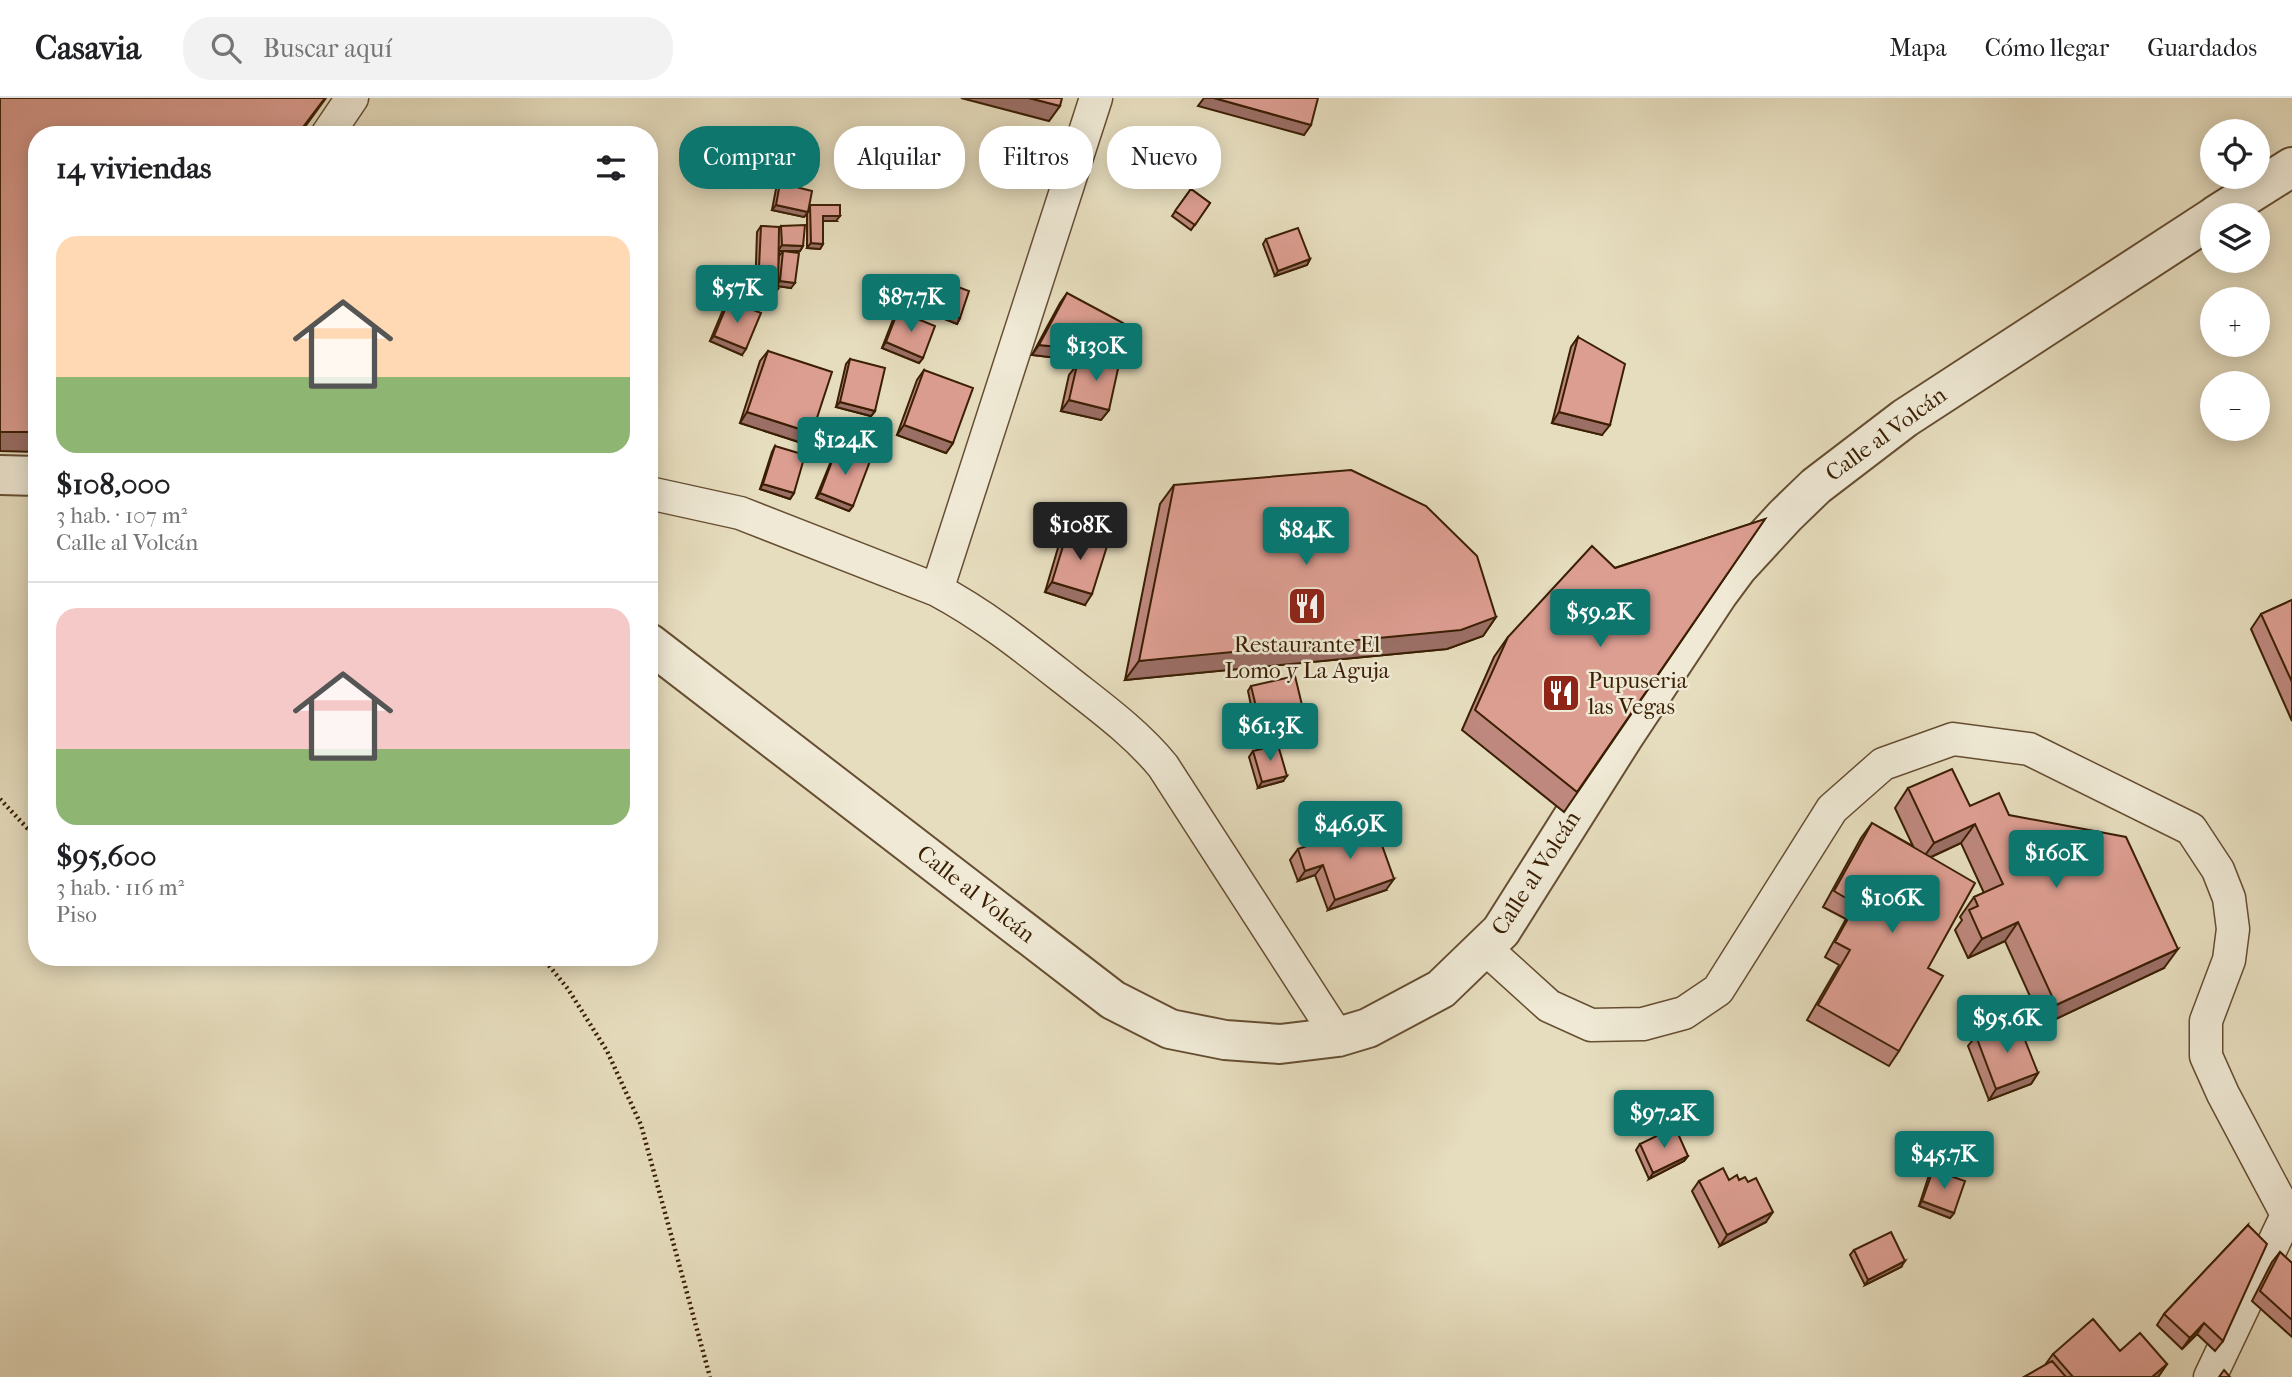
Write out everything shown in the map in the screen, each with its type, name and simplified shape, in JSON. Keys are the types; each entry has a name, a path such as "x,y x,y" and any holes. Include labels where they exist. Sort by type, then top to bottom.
{"street":[{"path":"333,126 352,98"},
{"path":"937,590 1096,98"},
{"name":"Calle al Volcán","path":"2235,203 2292,167"},
{"name":"Calle al Volcán","path":"658,650 1113,1000 1170,1029 1225,1040 1280,1044 1338,1037 1368,1028 1441,989 1501,931 1623,736 1718,594 1738,567 1784,516 1816,486 1905,418 2200,225"},
{"path":"0,475 28,476"},
{"path":"658,495 740,513 937,590 1007,634 1139,738 1163,766 1338,1037"},
{"path":"1485,948 1549,1006 1591,1025 1643,1024 1684,1013 1718,990 1832,809 1883,764 1953,739 2029,749 2191,829 2218,870 2229,898 2233,929 2229,960 2206,1021 2206,1056 2289,1221 2210,1377"}],"path":[{"path":"0,799 28,828"},
{"path":"549,966 568,989 607,1051 641,1125 710,1377"}],"building":[{"path":"0,98 325,98 304,126 28,126 28,432 0,432"},
{"path":"1029,98 1062,98 1060,106"},
{"path":"1214,98 1318,98 1311,125"},
{"path":"779,189 812,191 808,212 776,205"},
{"path":"1191,189 1210,203 1195,225 1175,211"},
{"path":"810,205 840,205 840,216 823,216 823,244 811,243"},
{"path":"805,225 803,246 782,245 781,226"},
{"path":"761,226 779,227 778,289 758,288"},
{"path":"1298,228 1310,259 1278,271 1266,239"},
{"path":"783,251 799,253 795,283 780,281"},
{"path":"950,284 969,291 960,318 940,311"},
{"path":"1067,293 1123,323 1108,352 1039,345"},
{"path":"729,300 761,313 746,349 714,336"},
{"path":"898,311 935,326 923,358 886,342"},
{"path":"1578,337 1625,364 1610,425 1559,412"},
{"path":"768,351 832,372 812,433 747,412"},
{"path":"1121,355 1109,410 1069,400 1077,365"},
{"path":"850,359 885,368 875,411 840,402"},
{"path":"924,370 973,388 953,443 904,425"},
{"path":"775,446 805,455 794,493 763,484"},
{"path":"837,448 870,461 853,506 820,493"},
{"name":"Restaurante El Lomo y La Aguja","path":"1351,470 1426,506 1477,556 1496,617 1461,630 1139,661 1174,485"},
{"name":"Pupuseria las Vegas","path":"1765,519 1577,792 1475,710 1508,637 1592,546 1615,568"},
{"path":"1068,530 1108,543 1092,594 1052,582"},
{"path":"2292,600 2292,682 2261,614"},
{"path":"1295,676 1302,705 1258,715 1251,686"},
{"path":"1278,745 1287,776 1262,782 1253,751"},
{"path":"1952,769 1970,806 1999,793 2009,815 2126,837 2178,949 2056,1005 2018,922 1982,939 1969,910 1978,906 1974,897 2003,884 1975,824 1934,843 1908,788"},
{"path":"1374,823 1394,879 1335,900 1323,865 1305,871 1298,849"},
{"path":"1872,823 1975,883 1928,968 1943,976 1899,1051 1818,1005 1850,950 1835,942 1856,904 1834,891"},
{"path":"2017,1020 2038,1073 1996,1089 1976,1036"},
{"path":"1675,1127 1688,1156 1653,1173 1640,1144"},
{"path":"1723,1168 1729,1180 1737,1175 1739,1180 1745,1177 1748,1182 1756,1178 1773,1212 1727,1235 1699,1181"},
{"path":"1933,1170 1965,1181 1954,1213 1922,1201"},
{"path":"2248,1225 2267,1244 2223,1341 2204,1323 2190,1338 2164,1314"},
{"path":"1891,1232 1905,1261 1868,1280 1854,1250"},
{"path":"2280,1252 2292,1263 2292,1320 2260,1291"},
{"path":"2093,1319 2120,1351 2140,1333 2167,1364 2152,1377 2073,1377 2053,1354"},
{"path":"2052,1361 2066,1377 2024,1377"},
{"path":"2224,1370 2230,1377 2219,1377"}],"place":[{"name":"Restaurante El Lomo y La Aguja","path":"1307,606"},
{"name":"Pupuseria las Vegas","path":"1561,693"}]}
